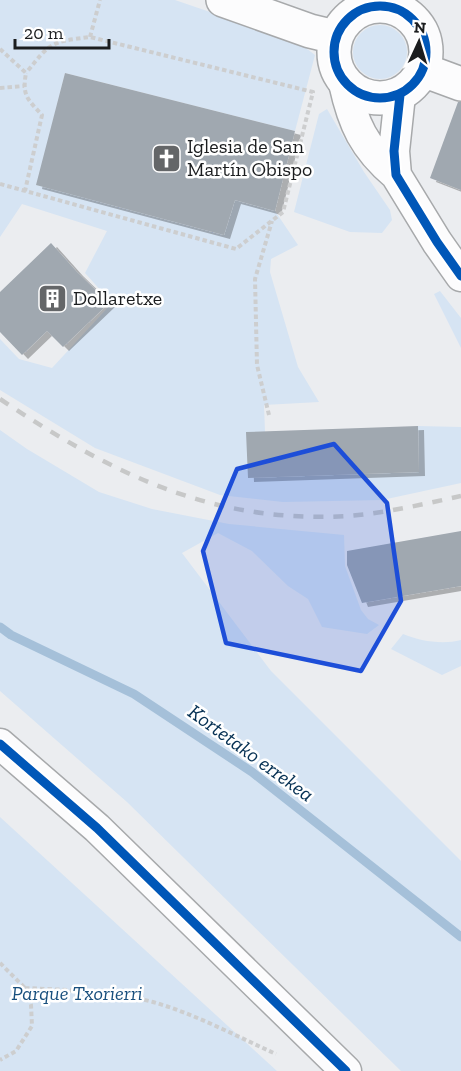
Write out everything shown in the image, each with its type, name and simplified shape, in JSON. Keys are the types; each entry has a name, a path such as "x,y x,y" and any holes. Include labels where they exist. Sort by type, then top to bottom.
{"street":[{"path":"223,0 310,32 335,37"},
{"path":"397,4 419,27 425,40 426,55 423,70 417,81 400,95 381,98 354,92 344,83 335,68 333,52 335,37 342,24 353,14 366,8 397,4"},
{"path":"423,70 461,84"},
{"path":"344,83 350,108 368,148 396,175 436,242 461,276"},
{"path":"396,175 394,151 400,95"},
{"path":"0,744 97,828 346,1071"}],"path":[{"path":"90,37 100,0"},
{"path":"0,184 25,191 236,249 283,212 313,92 90,37 60,41 47,48 26,73 24,86 27,99 42,115 25,191"},
{"path":"0,49 26,73"},
{"path":"0,88 24,86"},
{"path":"269,415 257,365 255,279 272,220"},
{"path":"0,963 25,988 32,1005 32,1026 16,1051 0,1060"},
{"path":"25,988 99,993 153,1002 196,1018 276,1054"}],"highlighted area":[{"path":"334,444 387,503 401,601 361,671 226,643 203,551 237,469"}],"green space":[{"path":"0,0 175,0 298,42 315,55 295,131 65,73 37,185 224,235 235,200 275,211 298,245 271,259 270,272 298,367 319,402 264,405 265,432 248,478 419,472 418,426 461,427 461,483 382,500 283,502 220,495 95,448 0,390 0,339 19,359 52,368 112,303 85,273 107,231 22,204 0,237"},
{"path":"380,25 390,27 399,33 405,42 407,52 405,62 399,71 390,77 380,79 370,77 361,71 355,62 353,52 355,42 361,33 370,27"},
{"path":"327,109 364,172 390,210 392,220 382,233 350,232 294,212 319,114"},
{"path":"440,291 461,318 461,348 434,294"},
{"path":"0,430 99,492 152,509 229,524 344,535 345,566 361,610 368,619 379,625 367,634 322,627 308,599 288,586 252,551 218,533 182,553 271,671 461,861 461,1071 401,1071 127,802 0,691"},
{"path":"403,634 431,642 461,640 461,666 442,675 391,649"},
{"name":"Parque Txorierri","path":"0,817 277,1071 0,1071"}],"building":[{"name":"Iglesia de San Martín Obispo","path":"65,73 295,131 275,211 235,200 224,235 36,185"},
{"path":"458,102 461,102 461,190 430,178"},
{"name":"Dollaretxe","path":"51,243 109,303 63,347 47,331 22,355 0,332 0,292"},
{"path":"418,426 419,472 248,478 246,432"},
{"path":"461,531 461,586 362,603 347,565 347,551"}],"waterway":[{"name":"Kortetako errekea","path":"0,627 11,635 134,694 252,772 461,937"}],"railway":[{"path":"0,399 41,426 123,471 207,502 251,512 298,516 362,515 461,496"}],"cycle path":[{"path":"380,6 398,9 413,19 423,34 426,52 423,70 413,85 398,95 380,98 362,95 347,85 337,70 334,52 337,34 347,19 362,9 380,6"},
{"path":"400,95 394,151 396,175 461,276"},
{"path":"0,744 97,828 346,1071"}],"place":[{"name":"Iglesia de San Martín Obispo","path":"166,158"},
{"name":"Dollaretxe","path":"52,298"}]}
